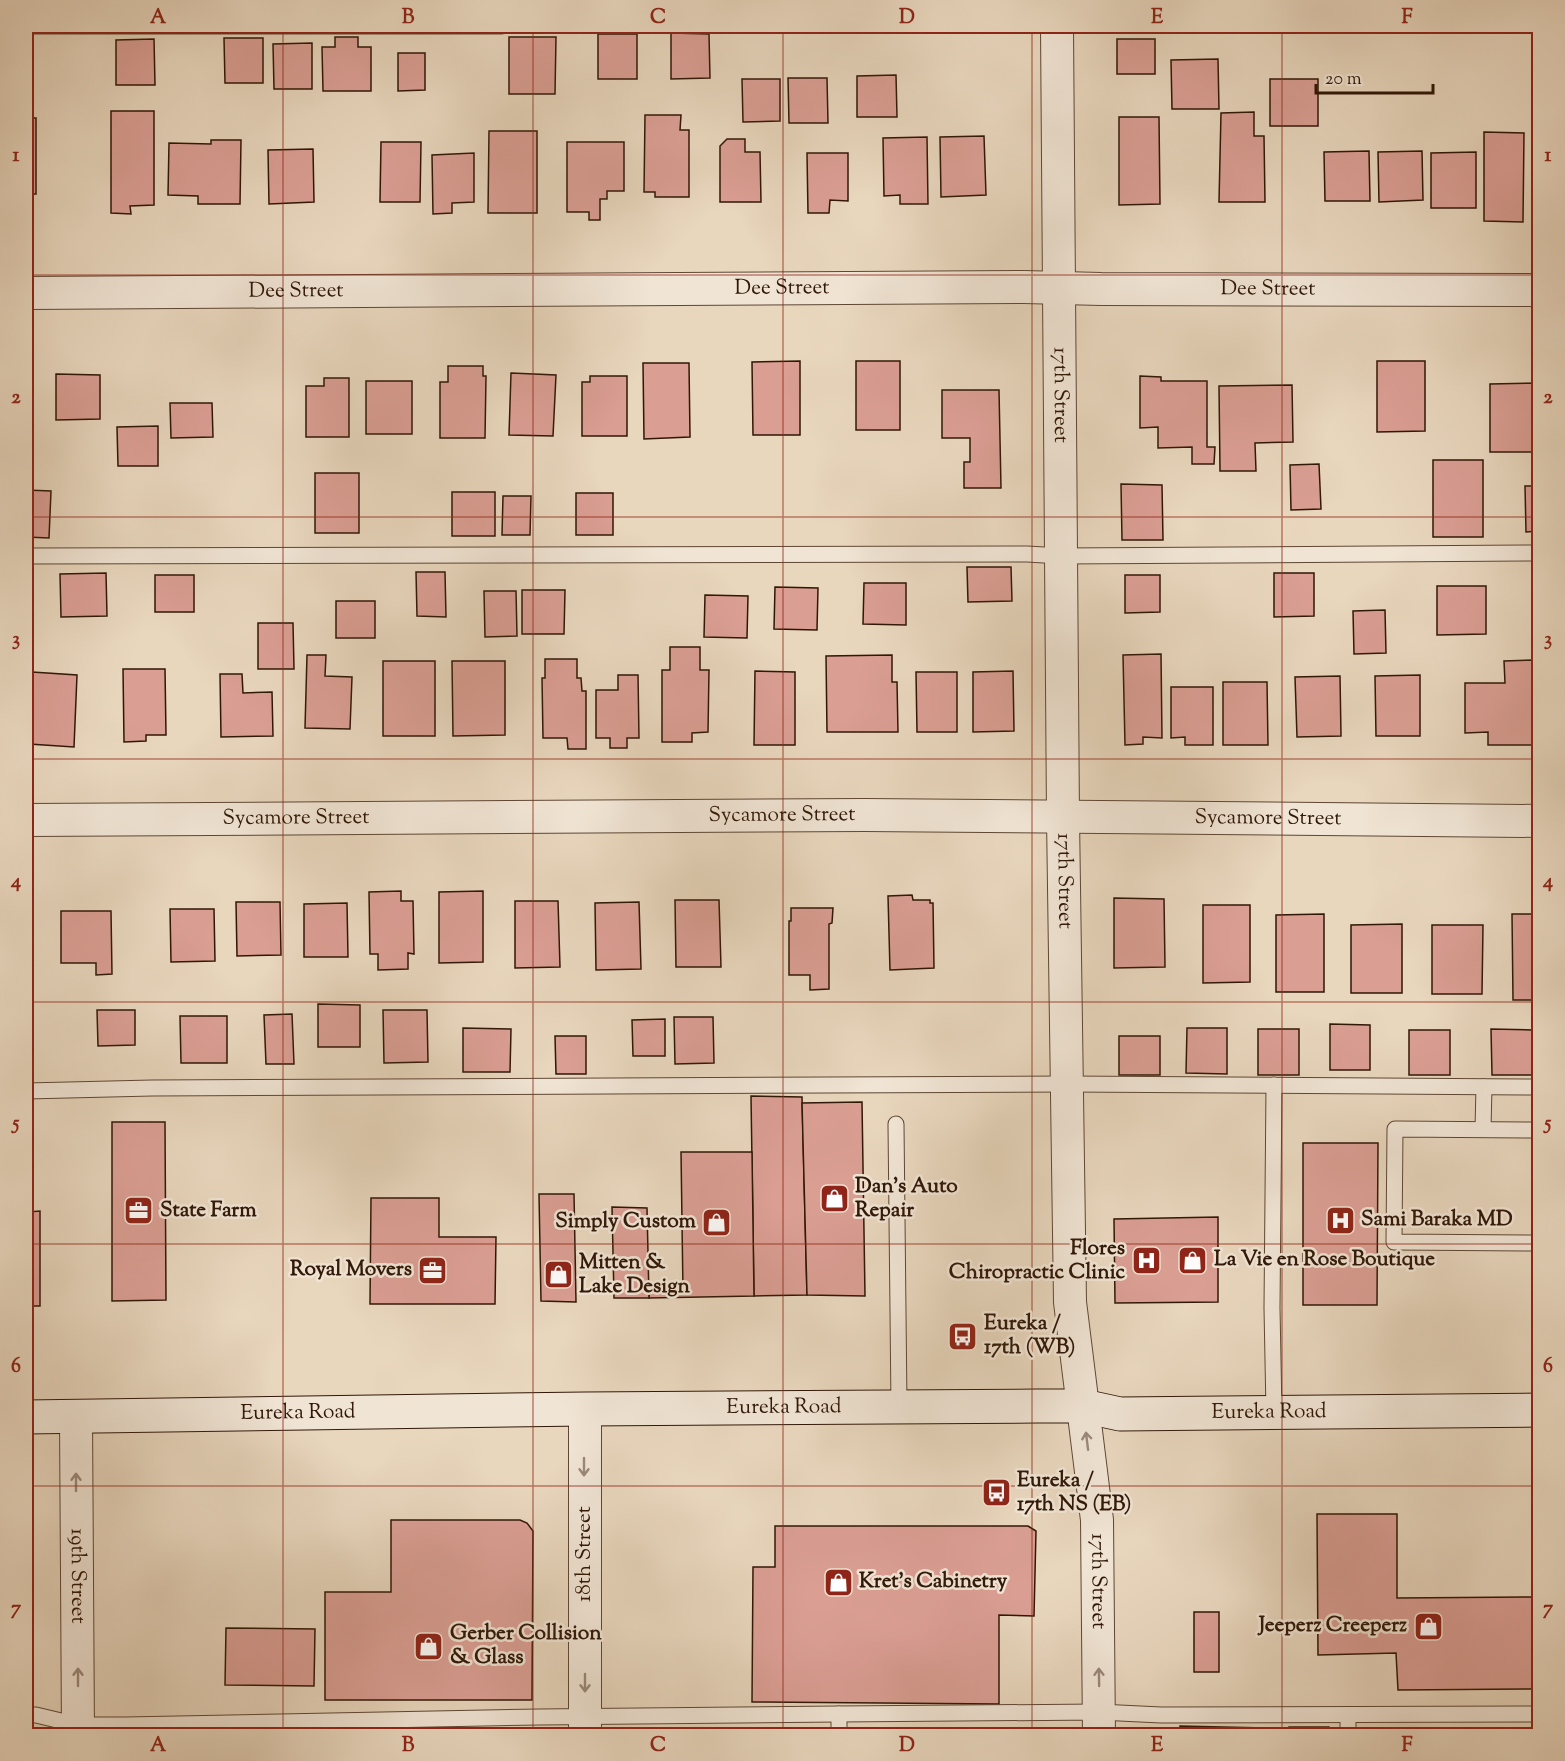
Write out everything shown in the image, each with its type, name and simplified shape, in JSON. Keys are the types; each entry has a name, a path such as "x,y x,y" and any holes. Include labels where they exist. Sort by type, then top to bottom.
{"main road":[{"name":"Eureka Road","path":"26,1417 585,1409 1083,1406 1120,1414 1539,1410"}],"street":[{"name":"17th Street","path":"1057,26 1063,818 1070,1302 1097,1520 1099,1724"},
{"name":"Dee Street","path":"26,293 1024,287 1539,290"},
{"name":"Sycamore Street","path":"26,820 864,815 1539,821"},
{"name":"18th Street","path":"585,1409 585,1726"},
{"name":"19th Street","path":"76,1417 78,1730"}],"lane":[{"path":"26,26 502,26"},
{"path":"26,556 1027,554 1061,556 1539,553"},
{"path":"26,1091 164,1088 1067,1084 1539,1087"},
{"path":"1274,1085 1272,1308 1274,1412"},
{"path":"1484,1087 1484,1129"},
{"path":"896,1124 899,1407"},
{"path":"1539,1130 1395,1129 1394,1242 1539,1243"},
{"path":"839,1714 839,1736"},
{"path":"26,1715 36,1715 78,1730 585,1726 839,1714 1099,1724 1155,1715 1539,1714"},
{"path":"1348,1715 1348,1736"}],"building":[{"path":"671,33 709,34 710,78 671,79"},
{"path":"598,34 637,34 637,79 598,79"},
{"path":"335,37 358,37 358,47 371,47 371,91 323,91 322,47 335,47"},
{"path":"509,37 556,37 555,94 509,94"},
{"path":"224,38 263,38 263,83 225,83"},
{"path":"154,39 155,85 116,85 116,40"},
{"path":"1117,39 1155,39 1155,74 1117,74"},
{"path":"312,43 312,89 274,89 273,44"},
{"path":"398,53 425,53 425,90 398,91"},
{"path":"1218,59 1219,109 1172,109 1171,60"},
{"path":"896,75 897,117 857,117 857,76"},
{"path":"788,78 827,78 828,123 789,123"},
{"path":"742,79 780,79 780,121 743,122"},
{"path":"1270,79 1318,79 1318,126 1270,126"},
{"path":"111,111 154,111 154,205 130,206 131,214 111,213"},
{"path":"1254,112 1254,136 1264,136 1265,202 1219,202 1221,113"},
{"path":"645,115 681,115 680,130 689,130 689,197 655,197 655,192 644,192"},
{"path":"1119,117 1159,117 1160,204 1119,205"},
{"path":"26,118 36,118 36,194 26,194"},
{"path":"1538,130 1540,130 1540,201 1538,201"},
{"path":"489,131 537,131 537,213 488,213"},
{"path":"1484,132 1524,133 1523,222 1484,221"},
{"path":"984,136 986,195 941,197 940,137"},
{"path":"927,137 928,204 900,204 900,195 884,196 883,138"},
{"path":"727,139 745,139 745,152 760,152 761,202 720,202 720,146"},
{"path":"211,140 241,140 240,204 198,204 198,196 168,195 169,143 211,144"},
{"path":"381,142 421,142 420,202 380,202"},
{"path":"567,142 624,142 624,191 607,191 607,199 600,199 600,220 589,220 589,212 567,212"},
{"path":"313,149 314,202 269,204 268,150"},
{"path":"1369,151 1370,201 1325,201 1324,152"},
{"path":"1422,151 1423,200 1379,202 1378,152"},
{"path":"1476,152 1476,208 1431,208 1431,153"},
{"path":"474,153 474,202 452,203 452,213 433,214 432,155"},
{"path":"807,153 848,153 848,201 830,200 829,213 808,213"},
{"path":"800,361 800,435 753,435 752,362"},
{"path":"856,361 900,361 900,430 856,430"},
{"path":"1377,361 1425,361 1425,431 1377,432"},
{"path":"643,363 689,363 690,437 644,439"},
{"path":"448,366 483,366 483,376 486,376 485,438 440,438 440,382 448,382"},
{"path":"511,373 556,375 553,436 509,435"},
{"path":"56,374 100,375 100,419 56,420"},
{"path":"590,376 627,376 627,436 582,436 582,382 590,382"},
{"path":"1140,376 1161,377 1161,381 1207,381 1207,447 1215,447 1214,464 1192,464 1192,447 1158,448 1158,427 1140,428"},
{"path":"324,378 349,378 349,437 306,437 306,386 324,386"},
{"path":"366,381 412,381 412,434 366,434"},
{"path":"1537,383 1538,452 1490,452 1490,384"},
{"path":"1292,385 1293,442 1255,443 1256,471 1220,471 1219,386"},
{"path":"942,390 999,390 1001,488 964,488 964,462 970,462 970,438 942,438"},
{"path":"170,403 212,403 213,437 171,438"},
{"path":"158,426 158,466 118,466 117,427"},
{"path":"1433,460 1483,460 1483,537 1433,537"},
{"path":"1319,464 1321,509 1291,510 1290,465"},
{"path":"315,473 359,473 359,533 315,533"},
{"path":"1121,484 1162,485 1163,540 1122,540"},
{"path":"1525,486 1540,486 1540,531 1526,532"},
{"path":"26,490 51,491 49,538 26,537"},
{"path":"452,492 495,492 495,536 452,536"},
{"path":"576,493 613,493 613,535 576,535"},
{"path":"503,496 531,496 530,535 502,535"},
{"path":"967,567 1011,567 1012,601 968,602"},
{"path":"416,572 445,572 446,617 417,616"},
{"path":"106,573 107,616 61,617 60,574"},
{"path":"1274,573 1314,573 1314,616 1274,617"},
{"path":"155,575 194,575 194,612 155,612"},
{"path":"1125,575 1160,575 1160,612 1125,613"},
{"path":"864,583 906,583 906,625 863,624"},
{"path":"1437,586 1486,586 1486,634 1437,635"},
{"path":"775,587 818,588 817,630 774,629"},
{"path":"522,590 565,590 564,634 522,634"},
{"path":"484,591 516,591 517,636 485,637"},
{"path":"705,595 748,596 747,638 704,637"},
{"path":"336,601 375,601 375,638 336,638"},
{"path":"1385,610 1386,653 1354,654 1353,611"},
{"path":"258,623 293,623 294,669 258,669"},
{"path":"670,647 700,647 700,670 709,670 708,732 692,733 692,742 662,742 662,670 670,670"},
{"path":"1161,654 1162,738 1143,737 1143,744 1125,745 1123,655"},
{"path":"307,655 326,655 325,676 352,677 350,729 305,728"},
{"path":"892,655 892,682 897,682 898,732 827,732 826,656"},
{"path":"545,659 577,659 577,678 581,678 582,691 586,691 586,749 568,749 567,738 543,738 542,678 545,678"},
{"path":"1534,660 1533,673 1537,673 1537,745 1488,745 1488,732 1465,733 1465,683 1505,683 1504,661"},
{"path":"383,661 435,661 435,736 383,736"},
{"path":"452,661 505,661 505,735 453,736"},
{"path":"123,669 165,669 166,735 146,735 146,741 124,742"},
{"path":"755,671 795,672 795,745 754,745"},
{"path":"1013,671 1014,731 973,732 973,672"},
{"path":"32,672 77,675 74,747 29,744"},
{"path":"916,672 957,672 957,732 917,732"},
{"path":"220,674 242,674 243,693 272,692 273,736 221,737"},
{"path":"618,675 638,675 639,738 627,738 627,748 610,748 610,738 596,738 596,690 618,690"},
{"path":"1420,675 1420,736 1376,736 1375,676"},
{"path":"1340,676 1341,736 1297,737 1295,677"},
{"path":"1223,682 1267,682 1268,745 1223,745"},
{"path":"1171,687 1213,687 1213,745 1185,745 1185,737 1171,738"},
{"path":"401,891 401,901 413,901 414,954 408,953 408,969 378,970 378,954 370,954 369,892"},
{"path":"483,891 483,962 439,963 439,892"},
{"path":"912,895 913,900 930,900 930,903 933,903 934,968 890,970 888,896"},
{"path":"1114,898 1164,899 1165,967 1114,968"},
{"path":"675,900 719,900 721,967 676,967"},
{"path":"515,901 558,901 560,967 515,968"},
{"path":"236,902 280,902 281,955 237,956"},
{"path":"639,902 641,969 596,970 595,903"},
{"path":"347,903 348,957 304,957 304,904"},
{"path":"1203,905 1250,905 1250,982 1203,983"},
{"path":"791,908 833,908 832,923 829,924 829,989 810,990 810,975 789,975"},
{"path":"170,909 214,909 215,961 171,962"},
{"path":"61,911 111,911 112,974 96,975 96,963 61,963"},
{"path":"1324,914 1324,992 1276,992 1276,915"},
{"path":"1512,914 1537,914 1537,923 1540,923 1540,1000 1513,1000"},
{"path":"1402,924 1402,993 1351,993 1351,925"},
{"path":"1432,925 1483,925 1482,994 1432,994"},
{"path":"318,1004 360,1005 360,1047 318,1047"},
{"path":"97,1010 135,1010 135,1045 98,1046"},
{"path":"383,1010 427,1010 428,1062 384,1063"},
{"path":"292,1014 294,1064 266,1064 264,1015"},
{"path":"180,1016 227,1016 227,1063 181,1063"},
{"path":"674,1017 713,1017 714,1063 675,1064"},
{"path":"665,1019 665,1056 633,1056 632,1020"},
{"path":"1330,1024 1370,1025 1370,1070 1330,1070"},
{"path":"463,1028 511,1029 510,1072 463,1072"},
{"path":"1187,1028 1227,1028 1227,1074 1186,1073"},
{"path":"1258,1029 1299,1029 1299,1075 1258,1075"},
{"path":"1491,1029 1532,1030 1532,1075 1492,1075"},
{"path":"1409,1030 1450,1030 1450,1075 1409,1075"},
{"path":"555,1036 586,1036 586,1074 556,1074"},
{"path":"1119,1036 1160,1036 1160,1075 1119,1075"},
{"path":"751,1096 802,1097 807,1295 754,1296"},
{"name":"Dan's Auto Repair","path":"862,1102 865,1296 807,1295 802,1103"},
{"name":"State Farm","path":"112,1122 165,1122 166,1300 112,1301"},
{"name":"Sami Baraka MD","path":"1303,1143 1378,1143 1377,1305 1303,1305"},
{"name":"Simply Custom","path":"681,1152 752,1152 754,1296 649,1298 649,1292 683,1292"},
{"path":"26,1162 28,1162 28,1212 40,1211 40,1306 26,1306"},
{"path":"539,1194 574,1194 576,1302 541,1301"},
{"name":"Royal Movers","path":"371,1198 439,1198 439,1237 496,1237 495,1304 370,1304"},
{"path":"612,1207 647,1208 649,1298 614,1298"},
{"path":"1218,1217 1218,1302 1115,1303 1114,1219"},
{"name":"Jeeperz Creeperz","path":"1317,1514 1397,1514 1397,1598 1540,1597 1540,1689 1398,1690 1396,1653 1318,1655"},
{"name":"Gerber Collision & Glass","path":"391,1520 520,1520 527,1523 533,1531 532,1700 325,1700 325,1592 391,1592"},
{"path":"775,1526 1028,1526 1036,1531 1034,1616 999,1615 999,1704 752,1702 753,1567 775,1567"},
{"path":"1194,1612 1219,1612 1219,1672 1194,1672"},
{"path":"226,1628 315,1629 314,1686 225,1685"},
{"path":"1180,1726 1266,1728 1265,1736 1180,1736"},
{"path":"1289,1727 1329,1727 1329,1736 1289,1736"},
{"path":"911,1732 1009,1733 1009,1736 911,1736"},
{"path":"1361,1732 1447,1732 1447,1736 1361,1736"}],"place":[{"name":"Dan's Auto Repair","path":"834,1199"},
{"name":"State Farm","path":"139,1211"},
{"name":"Sami Baraka MD","path":"1340,1220"},
{"name":"Simply Custom","path":"717,1222"},
{"name":"La Vie en Rose Boutique","path":"1193,1260"},
{"name":"Flores Chiropractic Clinic","path":"1146,1261"},
{"name":"Royal Movers","path":"433,1270"},
{"name":"Mitten & Lake Design","path":"558,1275"},
{"name":"Eureka / 17th (WB)","path":"963,1336"},
{"name":"Eureka / 17th NS (EB)","path":"996,1493"},
{"name":"Kret's Cabinetry","path":"838,1582"},
{"name":"Jeeperz Creeperz","path":"1428,1626"},
{"name":"Gerber Collision & Glass","path":"429,1646"}]}
